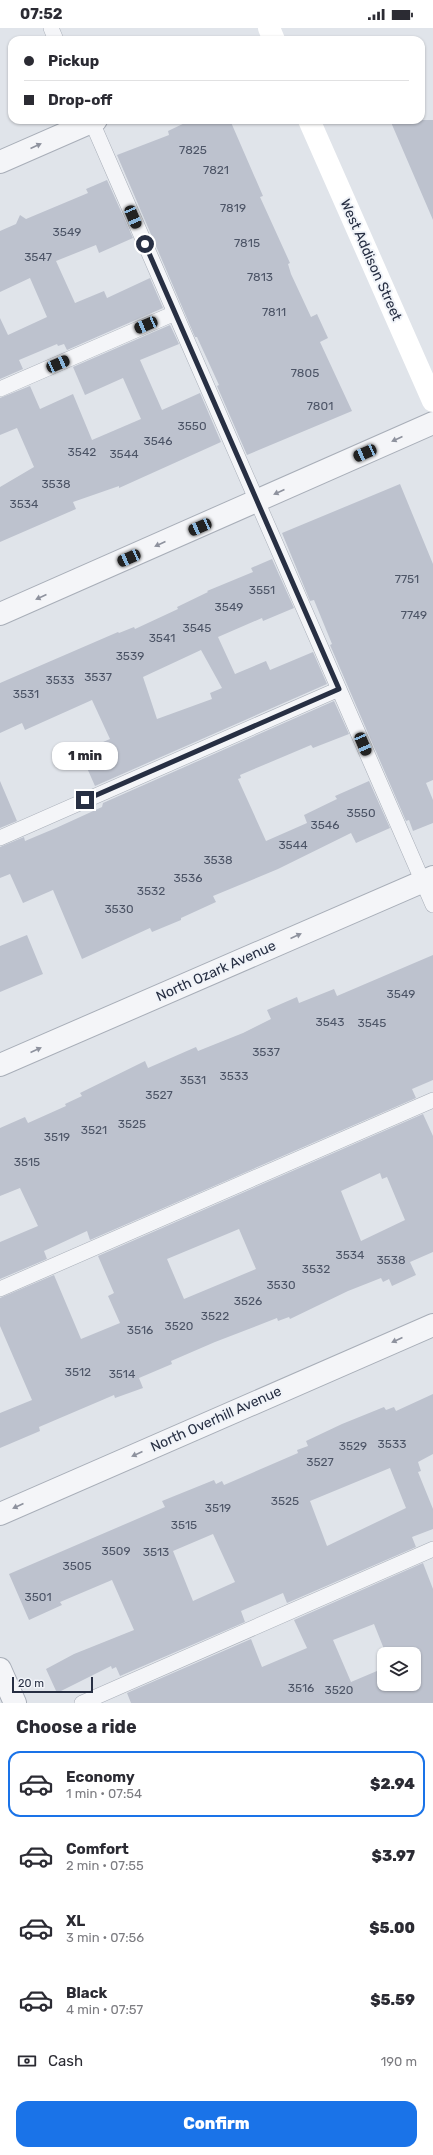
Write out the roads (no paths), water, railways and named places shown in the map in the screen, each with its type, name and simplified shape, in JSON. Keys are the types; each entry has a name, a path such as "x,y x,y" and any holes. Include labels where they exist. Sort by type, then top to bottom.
{"street":[{"path":"0,162 86,124"},
{"name":"West Addison Street","path":"311,124 433,400"},
{"path":"0,614 257,502 433,423"},
{"name":"North Ozark Avenue","path":"0,1065 428,879"},
{"name":"North Overhill Avenue","path":"0,1514 433,1325"},
{"path":"0,1669 15,1703"}],"lane":[{"path":"94,124 339,689 428,879 433,905"},
{"path":"0,389 175,313"},
{"path":"0,838 339,689"},
{"path":"0,1289 433,1100"},
{"path":"82,1703 433,1549"}]}
